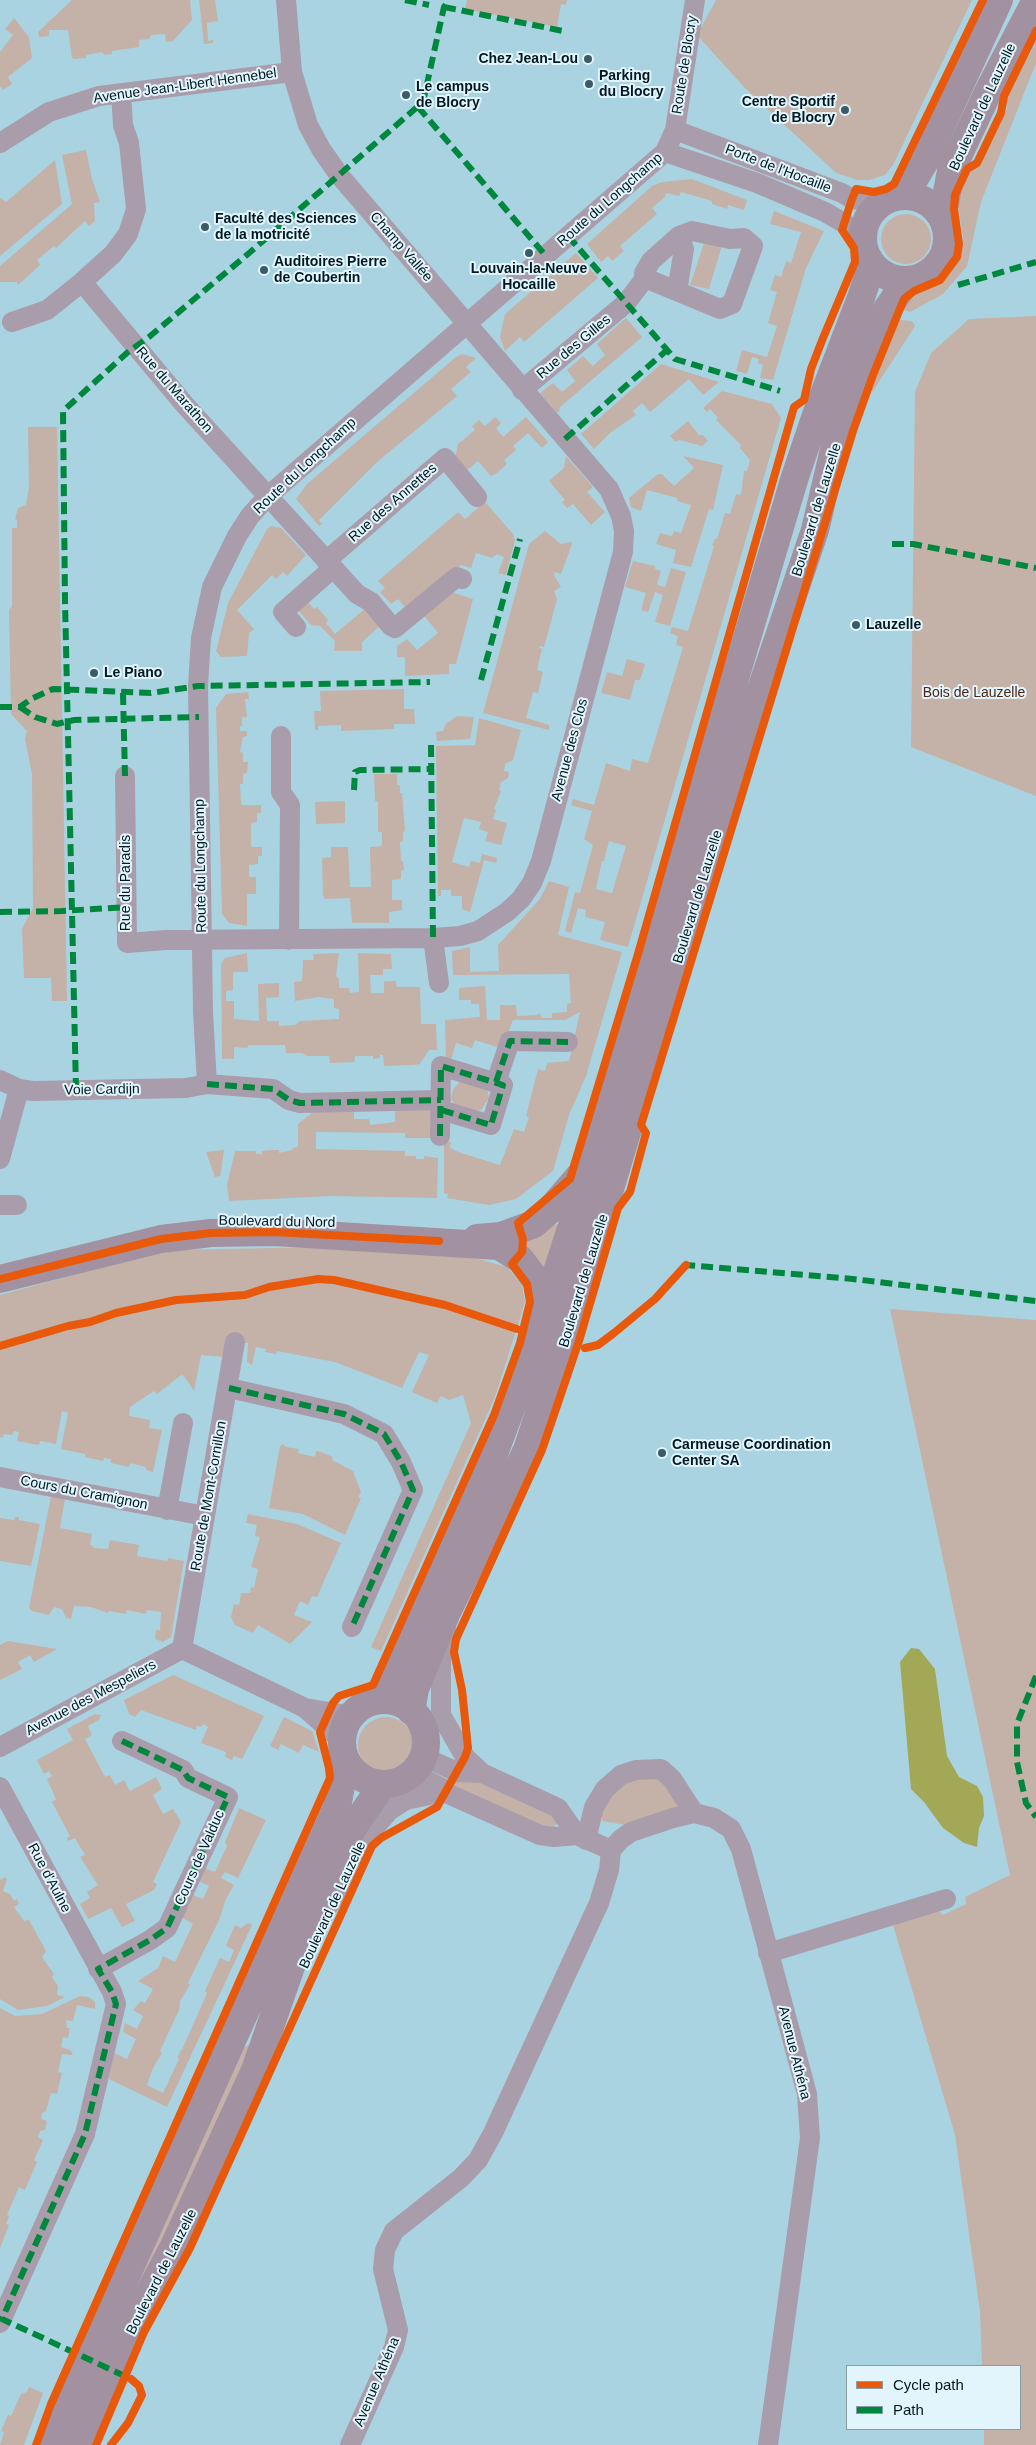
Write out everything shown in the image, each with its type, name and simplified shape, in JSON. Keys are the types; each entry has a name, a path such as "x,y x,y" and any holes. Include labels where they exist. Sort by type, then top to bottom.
{"main road":[{"path":"890,200 916,197 931,205 942,218 947,231 947,244 943,256 935,267 925,275 912,280 887,276 877,269 866,249 865,226 872,213 890,200 908,188 925,160 998,0"},
{"name":"Boulevard de Lauzelle","path":"942,218 951,171 989,90 1036,0"},
{"name":"Boulevard de Lauzelle","path":"364,1707 398,1669 495,1451 526,1368 546,1305 562,1214 590,1162 794,480 868,276 866,249"},
{"name":"Boulevard de Lauzelle","path":"411,1711 415,1689 447,1612 528,1450 586,1269 754,708 815,530 841,420 852,383 867,345 887,309 903,286 912,280"},
{"path":"562,1214 583,1245 586,1269"},
{"name":"Boulevard du Nord","path":"439,1241 501,1236 520,1231 562,1214"},
{"name":"Boulevard du Nord","path":"0,1279 161,1239 211,1233 274,1232 499,1246 520,1259 536,1280 546,1305"},
{"path":"392,1701 411,1711 416,1714 424,1730 425,1750 415,1771 394,1781 361,1777 344,1751 346,1726 364,1707 392,1701"},
{"name":"Boulevard de Lauzelle","path":"54,2445 79,2381 337,1807 344,1751"},
{"name":"Boulevard de Lauzelle","path":"81,2445 126,2337 187,2219 270,2033 301,1938 325,1880 354,1826 394,1781"}],"street":[{"name":"Champ Vallée","path":"286,0 292,72 308,125 321,149 338,175 467,325"},
{"name":"Route de Blocry","path":"675,130 695,0"},
{"name":"Avenue Jean-Libert Hennebel","path":"0,143 49,112 99,96 292,72"},
{"path":"12,322 47,310 113,254 128,234 136,209 129,143 123,125 121,93"},
{"name":"Route du Longchamp","path":"207,1084 202,940 198,686 201,638 212,587 250,516 268,496 665,152 675,130"},
{"name":"Porte de l'Hocaille","path":"675,130 835,190 852,199 865,202 890,200"},
{"name":"Porte de l'Hocaille","path":"665,152 757,183 825,212 844,223 866,249"},
{"path":"645,278 720,309 732,304 753,246 744,238 730,239 692,231 679,236 684,249 677,291"},
{"name":"Rue des Gilles","path":"522,390 626,303 645,278 644,273 651,261 679,236"},
{"name":"Rue du Marathon","path":"82,282 185,405 329,564 357,594 370,602 391,626 395,628 457,577 462,579"},
{"name":"Avenue des Clos","path":"202,940 433,938 460,936 492,923 521,899 532,883 541,861 623,552 624,531 621,516 609,489 467,325"},
{"name":"Rue des Annettes","path":"296,627 283,612 329,564 444,458 477,497"},
{"path":"281,736 281,792 290,804 289,940"},
{"name":"Rue du Paradis","path":"125,776 127,943 202,940"},
{"path":"433,938 439,983"},
{"path":"440,1136 441,1066 496,1082 510,1041 568,1042"},
{"name":"Voie Cardijn","path":"0,1080 19,1089 33,1091 186,1088 207,1084 273,1088 289,1100 300,1103 441,1105 491,1125 503,1085 496,1082"},
{"path":"0,1159 19,1089"},
{"name":"Route de Mont-Cornillon","path":"182,1650 236,1342"},
{"path":"229,1388 344,1414 384,1434 401,1462 414,1490 352,1627"},
{"name":"Cours du Cramignon","path":"167,1510 183,1423"},
{"name":"Cours du Cramignon","path":"0,1476 204,1516"},
{"path":"506,1496 502,1515 441,1658 440,1695 442,1721 465,1757 482,1773 558,1808 581,1838"},
{"path":"182,1650 298,1705 341,1714 364,1707"},
{"name":"Avenue des Mespeliers","path":"0,1747 182,1650"},
{"path":"298,1705 344,1751"},
{"name":"Cours de Valduc","path":"98,1969 150,1940 167,1928 228,1797 188,1778 183,1770 122,1741"},
{"path":"425,1750 433,1761 456,1772 482,1773"},
{"path":"394,1781 424,1778 442,1788 444,1792 540,1835 581,1838 612,1850 620,1839 631,1832 694,1813 672,1779 661,1769 636,1770 621,1775 605,1789 594,1807 581,1838"},
{"name":"Rue d'Aulne","path":"0,1787 112,1992 116,2004 85,2134 1,2321"},
{"path":"270,2033 284,2012 306,1950 322,1916 376,1826 390,1810 406,1800 444,1792"},
{"name":"Avenue Athéna","path":"694,1813 714,1818 730,1829 741,1849 807,2094 810,2138 768,2445"},
{"name":"Avenue Athéna","path":"350,2445 394,2347 398,2330 383,2269 385,2250 394,2231 461,2178 478,2160 494,2133 599,1903 609,1870 612,1850"},
{"path":"768,1953 946,1899"}],"green space":[{"path":"72,0 190,0 192,20 173,41 166,42 165,34 151,35 149,39 139,40 139,47 112,51 112,54 105,55 102,52 86,55 86,58 75,59 72,58 68,30 49,30 49,36 39,37 38,32"},
{"path":"199,0 215,0 218,21 207,23 208,41 213,40 213,43 204,44"},
{"path":"467,0 567,0 566,5 561,4 557,27 465,9"},
{"name":"Centre Sportif de Blocry","path":"716,0 972,0 893,165 885,175 869,180 858,180 836,173 744,87 697,35"},
{"path":"14,18 29,37 32,58 8,77 12,84 3,90 0,86 0,52 13,35 5,29"},
{"path":"1036,42 1036,63 981,202 967,266 943,294 910,312 904,310 905,303 915,293 943,281 954,268 961,254 963,238 958,205 960,193 968,174 978,166 1007,109 1007,98"},
{"path":"86,150 92,179 100,202 94,203 95,221 89,226 85,221 56,248 54,246 37,260 40,265 19,284 17,285 17,282 0,282 0,266 72,204 62,155"},
{"path":"55,160 62,204 0,256 0,198 6,202"},
{"path":"692,179 747,200 744,210 728,205 727,209 712,204 712,201 681,192 679,196 666,193 665,197 652,208 657,214 620,246 624,251 612,261 608,256 601,262 587,244 652,186 662,182"},
{"path":"774,211 824,231 806,268 773,380 760,378 763,365 758,363 759,359 752,357 747,374 736,371 742,350 767,357 777,326 768,323 777,292 770,290 775,275 781,277 786,261 791,263 801,232 770,224"},
{"path":"906,214 915,216 926,225 931,239 929,248 920,259 906,264 897,262 886,253 881,239 883,230 892,219"},
{"path":"706,237 723,242 709,289 690,285"},
{"path":"576,253 598,278 524,342 520,337 505,351 500,337 505,314"},
{"name":"Bois de Lauzelle","path":"1036,316 1036,796 911,747 915,392 931,353 969,319"},
{"path":"626,318 642,337 559,408 560,410 557,413 540,393 553,383 562,392 575,381 567,370 583,356 593,366 605,355 597,344"},
{"path":"899,320 912,321 915,326 873,391 870,390 895,323"},
{"path":"462,354 476,358 466,367 471,372 451,389 457,396 377,462 319,520 322,524 319,526 296,499 307,484 456,357"},
{"path":"661,364 719,382 703,395 689,379 650,412 642,403 633,411 636,415 610,433 594,449 581,434"},
{"path":"722,391 772,404 781,418 628,947 600,940 605,922 585,917 586,910 578,908 571,933 565,931 575,892 580,893 593,845 584,839 592,811 571,805 573,799 594,805 606,763 630,771 632,759 648,763 683,647 676,645 678,636 670,633 672,627 688,631 714,546 712,545 715,539 717,539 725,513 730,514 736,494 741,495 744,471 747,471 750,460 740,448 741,445 716,420 718,418 710,409 707,412 703,408","holes":["609,841 626,846 612,893 596,889 602,861 604,861"]},
{"path":"495,417 501,423 496,428 503,437 526,417 548,442 542,448 528,433 513,446 516,450 504,460 507,464 497,473 491,476 478,461 466,471 455,459 458,444 475,430 472,426 479,420 485,426"},
{"path":"688,421 699,435 703,435 708,441 702,446 679,440 676,442 670,436"},
{"path":"28,427 57,427 67,1001 52,1001 51,978 24,978 22,929 33,908 32,774 25,739 27,731 11,714 9,610 12,606 12,528 17,528 17,520 15,519 18,508 26,505 29,487"},
{"path":"566,456 593,487 587,492 605,512 591,525 573,504 567,508 562,502 565,500 549,481 564,468"},
{"path":"683,456 723,465 713,510 709,509 691,567 673,563 676,550 656,544 660,533 672,536 674,531 681,533 691,505 677,501 677,498 647,490 641,511 631,507 629,498 658,474 662,474 674,486 694,468"},
{"path":"485,502 513,534 515,540 506,575 498,573 504,557 497,554 492,558 476,553 471,568 461,565 408,611 398,599 391,604 380,592 385,588 378,581 458,512 465,519"},
{"path":"271,526 281,528 306,555 287,576 283,572 276,579 272,575 237,610 254,629 249,633 247,656 221,657 216,651 228,603 267,529"},
{"path":"545,531 561,544 571,542 572,544 561,574 555,572 554,575 561,587 554,591 557,599 551,622 544,647 540,646 539,648 542,649 537,670 543,672 538,693 533,692 526,718 549,725 549,730 483,713 529,544"},
{"path":"633,561 655,566 655,569 661,571 657,585 665,587 671,568 686,572 670,626 655,622 663,595 655,592 648,612 641,610 646,593 625,587"},
{"path":"448,591 473,599 456,664 449,664 449,674 405,676 405,657 397,657 397,646 407,639 417,650 438,633 422,613"},
{"path":"307,601 314,609 317,607 328,620 326,623 335,634 367,607 382,624 362,642 362,651 334,651 335,641 320,626 311,625 298,610"},
{"path":"627,659 645,664 640,680 635,680 630,700 601,693 607,672 622,676"},
{"path":"404,689 404,709 414,709 415,724 394,724 394,729 341,731 341,725 318,726 318,730 315,730 314,711 321,711 320,691"},
{"path":"248,692 249,699 245,699 247,717 242,717 242,726 240,726 240,731 247,731 247,736 243,737 240,752 243,753 243,762 248,762 247,773 243,774 243,784 240,784 241,805 261,805 261,813 257,813 257,822 251,823 251,847 262,847 262,856 258,856 258,864 249,865 249,877 256,877 256,894 247,894 247,926 229,923 222,914 216,708 226,694"},
{"path":"457,716 474,717 470,739 437,741 436,732 443,731 446,724"},
{"path":"479,718 521,730 513,760 505,764 504,771 509,772 508,778 501,782 499,790 501,791 494,809 496,810 493,819 507,823 501,845 485,841 488,832 479,829 481,822 464,818 452,862 469,867 471,861 480,863 482,854 497,858 496,863 484,860 470,912 462,909 462,896 451,896 451,890 441,890 441,896 438,896 436,746 475,745"},
{"path":"374,774 397,774 397,785 400,785 400,793 402,793 405,831 403,832 403,841 400,842 401,861 403,861 404,870 401,871 401,879 392,880 392,900 402,900 402,910 389,912 389,923 352,923 350,898 325,899 323,895 322,858 331,857 331,847 348,847 350,887 371,887 370,847 382,846 382,832 378,832 378,802 375,801"},
{"path":"345,801 345,823 316,824 315,802"},
{"path":"549,881 569,887 558,935 622,952 586,1076 569,1115 553,1171 516,1199 489,1205 447,1198 448,1194 444,1193 444,1140 451,1142 450,1148 461,1153 500,1165 514,1129 524,1132 529,1117 526,1116 538,1069 545,1071 547,1063 569,1061 580,1012 565,1020 513,1020 505,1041 500,1048 475,1040 472,1048 456,1043 450,1063 446,1063 445,1020 480,1017 479,1004 471,1004 471,1000 459,1000 459,988 485,986 487,1020 500,1020 500,1005 516,1005 517,1016 537,1015 540,1013 541,1018 552,1018 552,1013 567,1012 567,1004 571,1003 569,974 453,975 452,951 470,947 470,972 499,971 498,945 539,900"},
{"path":"247,953 248,972 233,972 233,990 226,991 226,1001 234,1001 234,1019 259,1021 258,984 279,983 279,997 266,998 267,1021 279,1021 279,1026 295,1025 300,1021 339,1019 339,1009 334,1008 334,999 318,997 295,1001 294,982 302,981 303,960 314,960 313,954 339,953 336,976 339,979 339,988 349,988 350,993 359,992 358,953 391,954 392,969 383,969 383,975 370,975 371,993 384,993 384,981 396,981 397,987 420,987 421,1024 436,1024 437,1050 429,1050 420,1064 413,1065 384,1066 383,1055 380,1055 380,1058 373,1059 373,1056 355,1056 354,1062 330,1063 329,1056 307,1056 302,1053 286,1053 285,1045 249,1045 247,1048 234,1047 234,1059 222,1059 221,964 225,958"},
{"path":"462,1079 487,1088 489,1098 481,1110 476,1112 454,1104 451,1098 453,1090"},
{"path":"433,1107 437,1138 405,1138 405,1133 316,1132 316,1149 405,1151 405,1156 416,1156 416,1159 424,1159 424,1156 438,1158 437,1198 330,1196 229,1201 227,1185 235,1151 256,1151 256,1154 262,1154 262,1151 279,1150 279,1153 298,1147 298,1124 314,1111 354,1110 354,1119 369,1119 370,1125 395,1122 395,1108"},
{"path":"224,1150 220,1176 215,1177 206,1152"},
{"path":"559,1224 544,1271 526,1254 526,1238"},
{"path":"331,1247 444,1254 478,1259 507,1267 522,1285 525,1302 495,1397 381,1651 371,1647 471,1423 463,1395 449,1400 441,1396 437,1403 412,1392 429,1355 419,1352 402,1388 335,1362 277,1351 276,1354 265,1352 266,1349 256,1347 252,1365 247,1362 248,1343 226,1343 225,1357 201,1355 194,1391 184,1376 181,1375 157,1394 154,1391 130,1407 129,1416 150,1420 149,1428 162,1430 153,1472 146,1470 146,1467 130,1463 129,1467 111,1463 111,1459 104,1458 103,1461 85,1457 85,1454 61,1449 68,1413 62,1411 56,1444 40,1441 39,1445 17,1441 19,1432 14,1431 12,1435 4,1434 3,1438 0,1437 0,1295 165,1250"},
{"path":"890,1309 1036,1320 1036,2445 984,2445 984,2430 1021,2430 1021,2365 982,2365 980,2311 955,2135 893,1925 938,1910 943,1915 966,1904 965,1897 1010,1875"},
{"path":"283,1444 286,1447 299,1449 298,1453 315,1457 316,1451 321,1452 333,1457 332,1460 353,1471 361,1492 358,1497 361,1498 345,1535 303,1514 269,1508 280,1446"},
{"path":"51,1496 65,1499 60,1528 92,1534 90,1545 93,1548 108,1549 110,1540 139,1545 137,1556 167,1561 168,1558 184,1561 171,1637 163,1642 155,1639 156,1630 160,1630 161,1612 147,1610 146,1614 127,1610 126,1614 109,1611 108,1613 91,1607 74,1606 71,1619 66,1618 62,1609 54,1607 49,1615 32,1611 29,1608"},
{"path":"248,1514 297,1524 341,1543 317,1597 312,1596 308,1605 300,1601 294,1615 312,1622 290,1644 258,1625 253,1633 235,1625 231,1617 234,1604 239,1605 241,1593 250,1593 251,1587 254,1588 258,1569 251,1567 260,1537 255,1536 257,1525 246,1523"},
{"path":"15,1517 19,1517 19,1520 40,1524 31,1566 0,1561 0,1518 14,1520"},
{"path":"8,1641 57,1649 34,1662 30,1655 18,1662 22,1669 0,1680 0,1645"},
{"path":"173,1675 264,1716 242,1759 234,1756 232,1760 225,1757 226,1752 201,1743 208,1727 203,1724 201,1727 197,1726 196,1730 141,1710 135,1717 129,1714 124,1700"},
{"path":"95,1714 101,1715 99,1720 88,1726 92,1735 85,1739 105,1777 110,1775 115,1785 124,1780 130,1791 156,1777 162,1789 153,1795 163,1814 173,1809 181,1822 153,1882 157,1884 154,1890 126,1904 135,1921 122,1927 111,1908 88,1919 80,1904 90,1898 87,1892 98,1885 80,1857 85,1855 75,1838 68,1841 67,1838 70,1836 52,1802 56,1799 47,1779 52,1776 49,1771 44,1774 37,1760 73,1740 67,1729"},
{"path":"284,1717 312,1731 319,1752 303,1745 299,1753 281,1744 278,1750 270,1746"},
{"path":"380,1717 392,1717 402,1721 410,1729 414,1745 410,1761 402,1769 392,1773 380,1773 370,1769 362,1761 358,1751 358,1739 362,1729 370,1721"},
{"path":"458,1776 489,1782 553,1810 557,1823 554,1827 541,1825 452,1786"},
{"path":"660,1777 672,1785 678,1808 626,1825 602,1821 601,1812 607,1799 630,1779"},
{"path":"239,1808 266,1820 238,1878 225,1872 221,1878 234,1885 188,1983 190,1985 180,2001 179,2010 147,2085 163,2093 207,1993 205,1991 220,1958 229,1962 234,1950 226,1946 235,1925 241,1928 248,1923 252,1925 167,2107 109,2079 114,2053 127,2059 136,2039 123,2032 125,2023 137,2029 143,2016 133,2010 141,2001 145,2003 153,1989 138,1981 158,1968 163,1956 175,1962 193,1924 181,1917 193,1895 203,1899 209,1886 199,1881 205,1868 215,1872 227,1846 225,1842"},
{"path":"5,1877 7,1879 3,1891 10,1894 14,1901 17,1899 19,1904 14,1907 24,1921 29,1920 46,1951 42,1957 54,1974 52,1977 58,1986 57,1995 65,1997 47,2006 18,2010 0,1999 0,1880"},
{"path":"80,1996 89,1997 95,2002 95,2009 77,2005 73,2021 66,2020 67,2028 70,2028 68,2038 63,2037 61,2047 70,2050 73,2054 62,2054 58,2072 62,2073 57,2094 51,2093 46,2111 42,2113 41,2119 47,2121 45,2130 40,2131 38,2137 43,2140 34,2160 37,2162 25,2190 19,2187 7,2215 9,2216 6,2224 9,2225 0,2248 0,2008 15,2016 42,2014"},
{"path":"252,2043 143,2285 71,2410 229,2056"},
{"path":"29,2387 43,2393 24,2445 0,2445 4,2432 1,2431 8,2415 11,2416 21,2394 27,2392"}],"shaded area":[{"path":"911,1648 919,1649 935,1669 947,1756 959,1777 977,1786 983,1797 984,1816 979,1828 977,1847 964,1843 943,1828 924,1802 911,1789 900,1662"}],"marked path":[{"path":"405,0 429,5"},
{"path":"76,1090 65,601 63,411 128,352 149,337 248,254 423,102 444,7 449,0"},
{"path":"444,7 563,31"},
{"path":"418,107 546,256"},
{"path":"568,236 675,359 780,391"},
{"path":"958,285 1036,262"},
{"path":"565,439 667,350"},
{"path":"481,680 520,539"},
{"path":"892,544 913,544 1036,568"},
{"path":"0,707 20,707 31,699 53,689 151,693 198,686 430,682"},
{"path":"123,693 125,776"},
{"path":"20,707 35,717 57,724 74,720 199,717"},
{"path":"431,745 433,938"},
{"path":"354,790 355,772 360,770 431,769"},
{"path":"0,912 126,907"},
{"path":"496,1082 510,1041 568,1042"},
{"path":"440,1136 441,1066 503,1085 491,1125 441,1110"},
{"path":"207,1084 273,1089 289,1100 300,1103 441,1100"},
{"path":"684,1267 686,1265 853,1279 1036,1301"},
{"path":"229,1388 344,1414 384,1434 401,1462 413,1490 352,1627"},
{"path":"1036,1676 1017,1724 1017,1762 1026,1803 1036,1817"},
{"path":"122,1741 183,1770 188,1778 228,1797 167,1928 150,1940 98,1969 112,1992 116,2004 85,2134 2,2319 129,2378"}],"cycle path":[{"path":"36,2445 51,2404 330,1778 320,1732 333,1703 339,1696 373,1685 494,1415 520,1343 530,1302 527,1284 512,1264 522,1252 523,1240 518,1223 570,1179 638,954 794,407 804,400 811,369 855,262 854,248 842,230 852,199 856,189 874,192 886,189 894,184 983,0"},
{"path":"96,2445 144,2332 190,2248 372,1846 381,1838 437,1807 465,1757 468,1748 462,1690 454,1652 456,1639 542,1450 579,1341 618,1208 630,1192 646,1133 641,1125 853,431 873,375 904,299 914,291 940,280 957,257 959,244 954,209 955,195 967,169 977,163 1001,113 1004,96 1036,31"},
{"path":"0,1279 161,1239 211,1233 274,1232 439,1241"},
{"path":"585,1348 598,1345 614,1333 655,1299 686,1265"},
{"path":"0,1346 68,1326 90,1322 116,1313 176,1300 245,1295 269,1287 318,1279 334,1280 445,1305 517,1329"},
{"path":"111,2445 128,2423 142,2395 139,2386 131,2379"}],"place":[{"name":"Chez Jean-Lou","path":"588,59"},
{"name":"Parking du Blocry","path":"589,84"},
{"name":"Le campus de Blocry","path":"406,95"},
{"name":"Centre Sportif de Blocry","path":"845,110"},
{"name":"Faculté des Sciences de la motricité","path":"205,227"},
{"name":"Louvain-la-Neuve Hocaille","path":"529,253"},
{"name":"Auditoires Pierre de Coubertin","path":"264,270"},
{"name":"Lauzelle","path":"856,625"},
{"name":"Le Piano","path":"94,673"},
{"name":"Carmeuse Coordination Center SA","path":"662,1453"}]}
